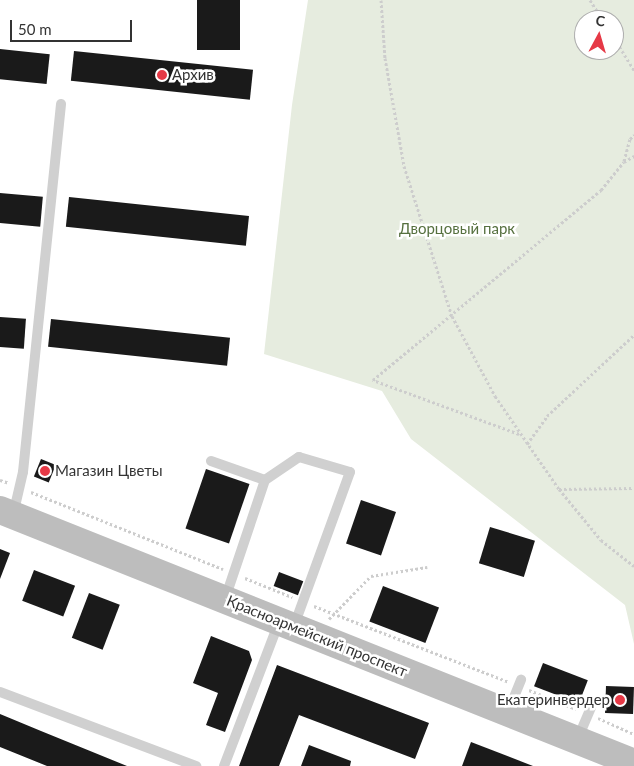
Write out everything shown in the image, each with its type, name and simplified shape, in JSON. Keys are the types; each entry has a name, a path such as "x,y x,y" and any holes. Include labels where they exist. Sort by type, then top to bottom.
{"main road":[{"name":"Красноармейский проспект","path":"6,513 634,763"}],"lane":[{"path":"6,513 19,487 61,104"},
{"path":"224,600 265,480 299,457 350,472 303,602 296,628 224,766"},
{"path":"211,461 265,480"},
{"path":"508,712 520,683"},
{"path":"0,692 196,766"},
{"path":"577,740 590,711"}],"path":[{"path":"381,0 385,58 404,166 452,316 495,396 559,489 601,540 634,566"},
{"path":"624,54 634,70"},
{"path":"624,162 630,139 634,134"},
{"path":"520,434 373,380 602,190 624,162 634,156"},
{"path":"527,444 547,416 634,335"},
{"path":"0,480 303,602 590,711 634,734"},
{"path":"559,489 634,488"},
{"path":"296,628 334,613 371,576 427,567"}],"green space":[{"name":"Дворцовый парк","path":"308,0 634,0 634,644 625,605 411,439 382,391 264,354 292,105"}],"building":[{"path":"197,0 240,0 240,50 197,50"},
{"path":"0,49 50,54 47,84 0,79"},
{"name":"Архив","path":"74,51 253,70 250,100 71,81"},
{"path":"0,193 43,197 40,227 0,223"},
{"path":"69,197 249,216 246,246 66,227"},
{"path":"0,317 26,319 24,349 0,347"},
{"path":"51,319 230,338 227,366 48,347"},
{"name":"Магазин Цветы","path":"41,459 56,465 49,483 34,477"},
{"path":"206,469 249,484 229,544 185,529"},
{"path":"361,500 396,512 381,556 346,543"},
{"path":"490,527 535,541 524,577 479,563"},
{"path":"0,549 10,553 0,579"},
{"path":"34,570 75,586 63,617 22,601"},
{"path":"279,572 303,581 298,595 274,586"},
{"path":"383,586 439,608 425,643 369,621"},
{"path":"89,593 120,605 103,650 72,638"},
{"path":"211,636 249,651 252,660 225,732 206,725 218,693 193,683"},
{"path":"543,663 588,680 579,704 534,686"},
{"path":"277,665 429,723 415,759 299,715 279,766 239,766"},
{"name":"Екатеринвердер","path":"606,686 634,687 633,714 605,713"},
{"path":"0,714 127,766 47,766 0,747"},
{"path":"471,742 533,766 462,766"},
{"path":"309,745 351,761 350,766 301,766"}],"place":[{"name":"Архив","path":"162,75"},
{"name":"Магазин Цветы","path":"45,471"},
{"name":"Екатеринвердер","path":"620,700"}]}
